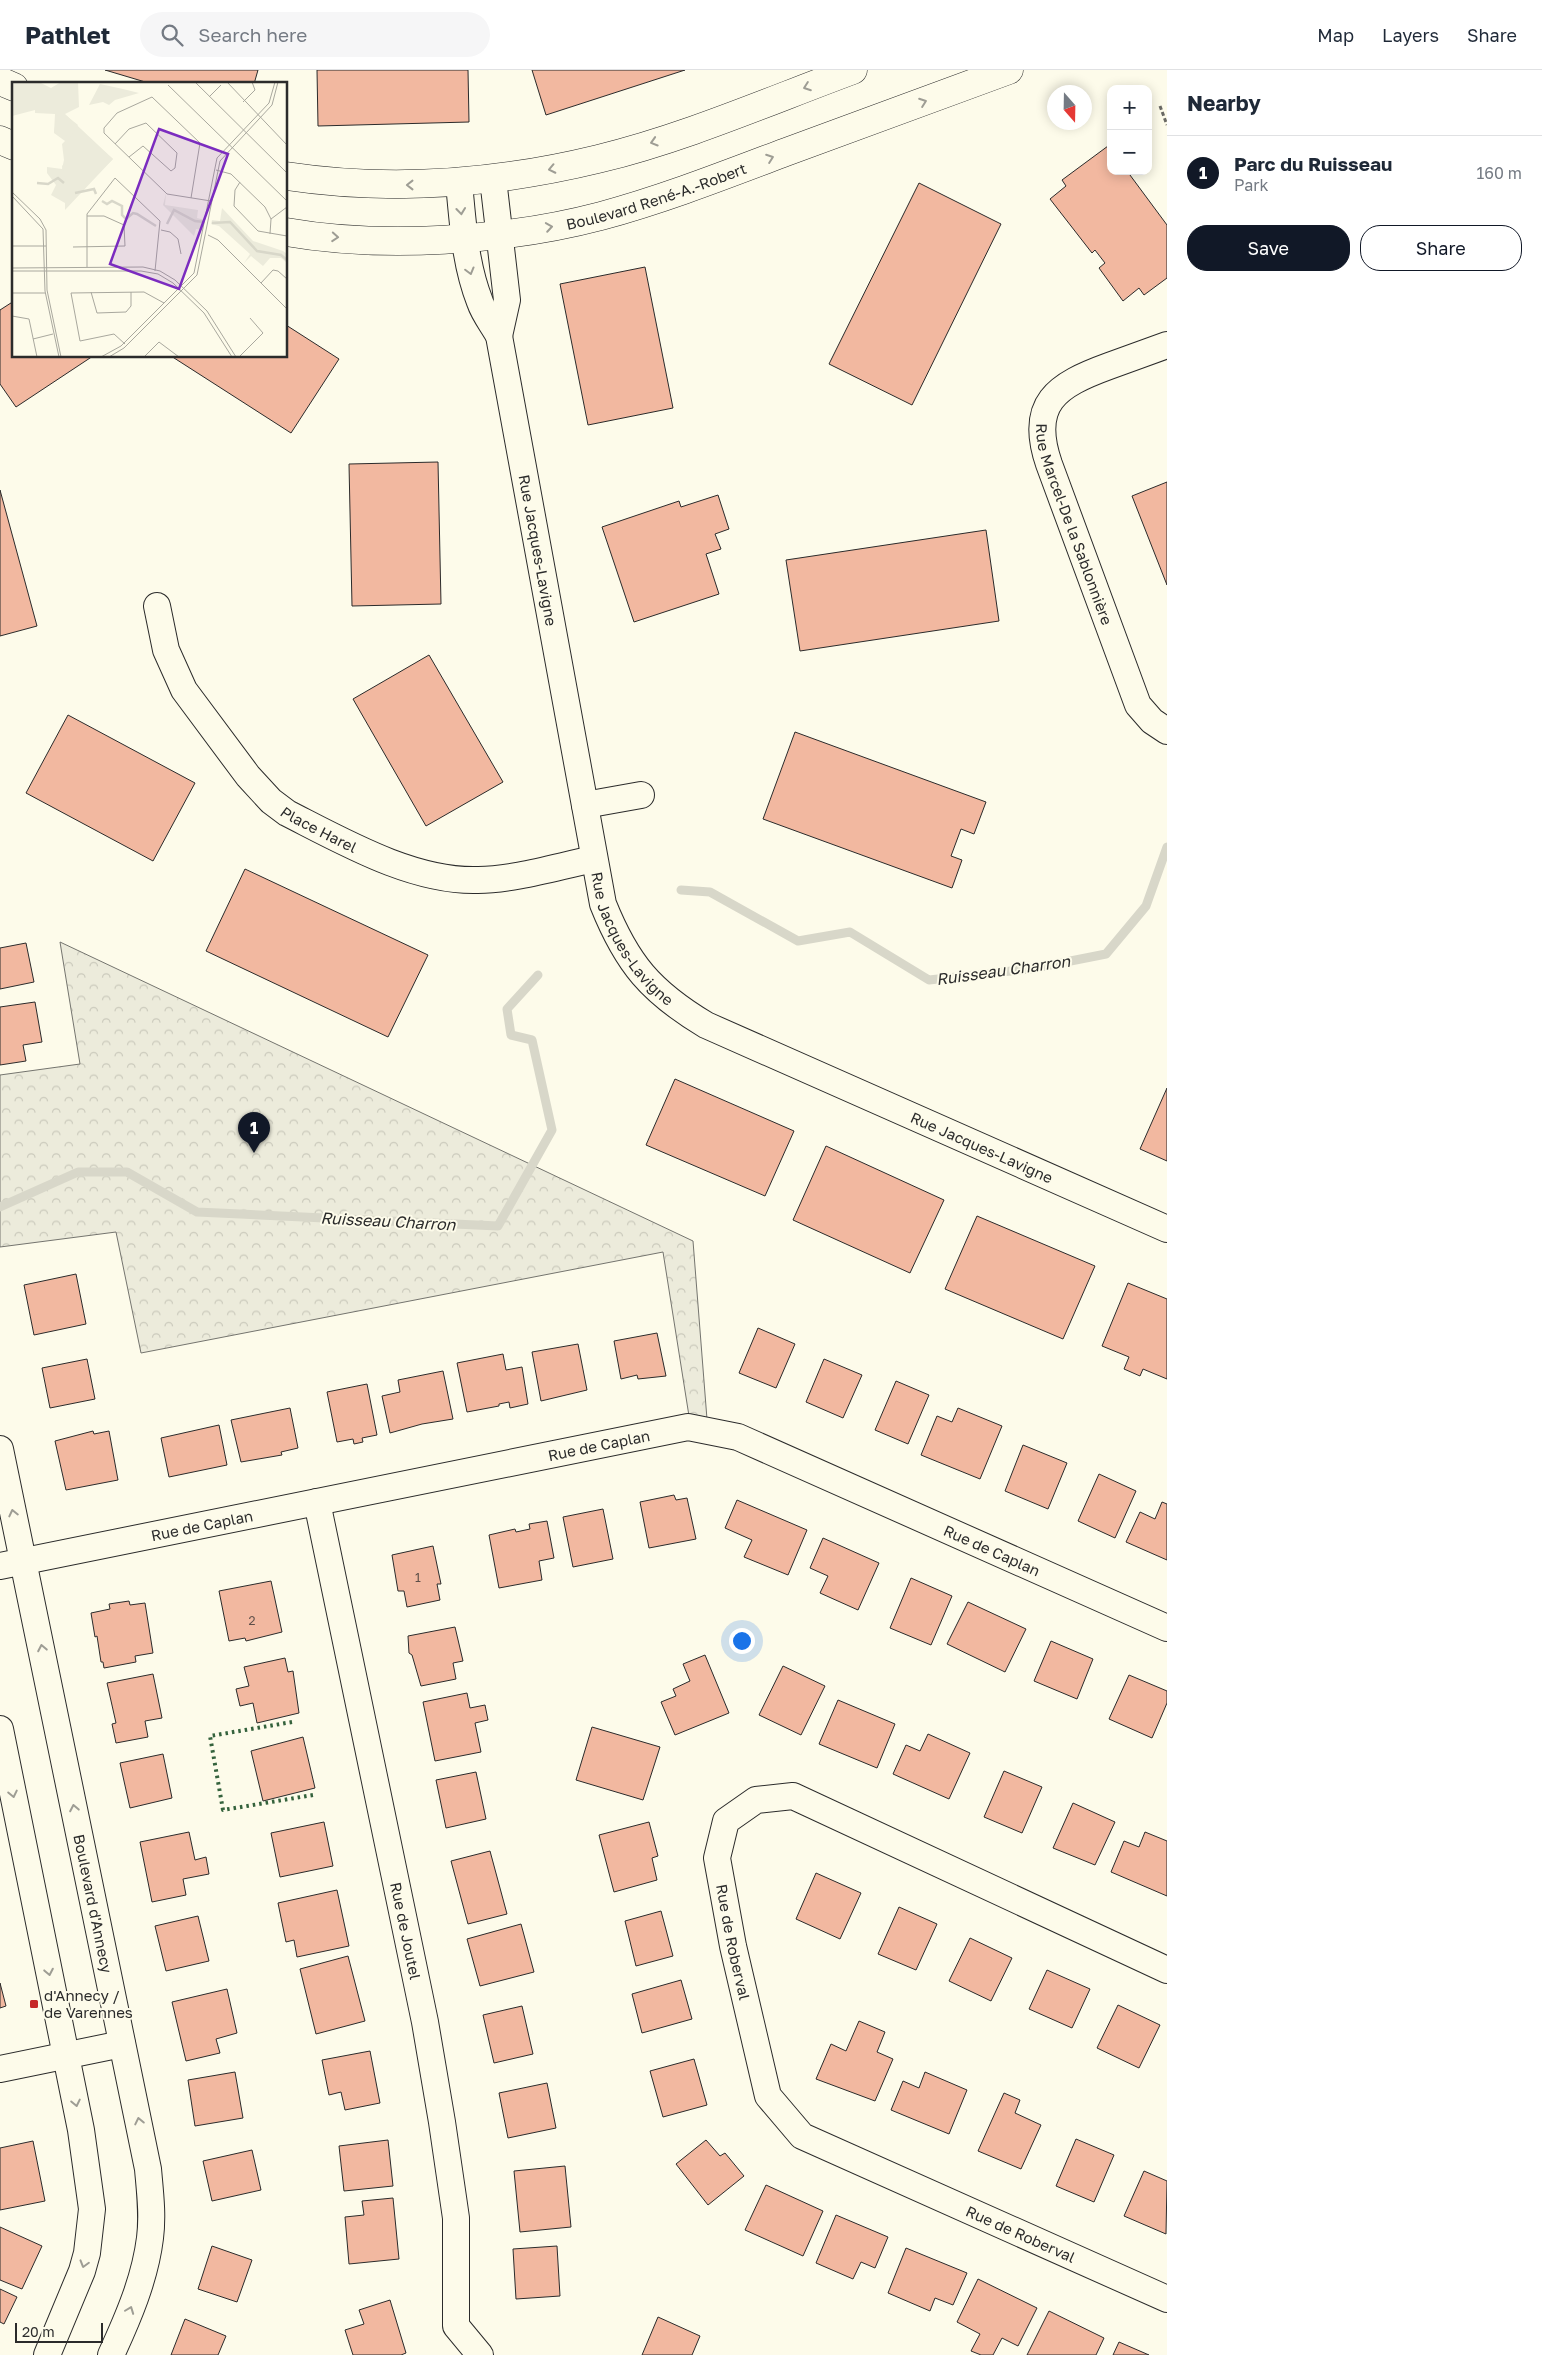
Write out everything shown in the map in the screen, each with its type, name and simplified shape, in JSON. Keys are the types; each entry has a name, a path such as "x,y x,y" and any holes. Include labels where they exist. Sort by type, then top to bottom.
{"street":[{"path":"288,176 389,185 459,184 536,173 668,138 853,70"},
{"name":"Boulevard René-A.-Robert","path":"288,232 379,240 464,238 578,222 658,200 1010,70"},
{"path":"0,81 12,86"},
{"path":"0,140 12,145"},
{"name":"Rue Jacques-Lavigne","path":"494,179 508,300 499,336"},
{"name":"Rue Jacques-Lavigne","path":"459,184 468,263 480,304 499,336 603,904 621,945 634,966 650,985 688,1014 706,1025 1167,1228"},
{"name":"Rue Marcel-De la Sablonnière","path":"1167,345 1071,381 1058,392 1047,406 1041,427 1041,438 1048,464 1133,693 1142,712 1167,731"},
{"name":"Place Harel","path":"157,606 166,650 184,690 248,776 266,796 288,813 402,867 442,877 480,880 594,858"},
{"path":"585,805 641,795"},
{"name":"Rue de Caplan","path":"12,1563 688,1427 738,1437 1167,1628"},
{"name":"Boulevard d'Annecy","path":"0,1449 12,1563 122,2044 148,2169 151,2222 149,2244 142,2278 111,2355"},
{"name":"Rue de Joutel","path":"317,1502 425,2022 439,2104 456,2218 456,2326 480,2355"},
{"path":"0,1729 86,2157 91,2222 87,2253 82,2271 47,2355"},
{"name":"Rue de Roberval","path":"1167,1970 793,1796 756,1800 726,1821 717,1858 733,1946 768,2096 802,2136 1167,2299"},
{"path":"0,2069 122,2044"}],"path":[{"path":"1160,106 1167,125"}],"green space":[{"path":"60,942 693,1241 708,1432 692,1435 663,1252 141,1353 116,1232 0,1247 0,1075 80,1064"}],"building":[{"path":"105,70 258,70 255,82 145,82"},
{"path":"317,70 468,70 469,122 318,126"},
{"path":"532,70 685,70 546,115"},
{"path":"1107,147 1107,175 1130,175 1167,225 1167,278 1144,295 1139,288 1123,301 1099,268 1105,263 1095,250 1092,253 1050,199 1066,186 1062,180"},
{"path":"919,183 1001,224 912,405 829,364"},
{"path":"645,267 673,408 588,425 560,284"},
{"path":"12,302 12,358 90,358 16,407 0,384 0,310"},
{"path":"288,326 339,359 291,433 174,358 288,358"},
{"path":"438,462 441,604 352,606 349,464"},
{"path":"1167,482 1167,585 1132,496"},
{"path":"0,490 37,626 0,636"},
{"path":"718,495 729,529 715,534 721,549 706,554 719,594 634,622 602,527 679,501 681,507"},
{"path":"986,530 999,621 800,651 786,560"},
{"path":"429,655 503,782 426,826 353,699"},
{"path":"68,715 195,783 153,861 26,793"},
{"path":"795,732 986,802 974,834 961,829 951,856 962,860 952,888 763,819"},
{"path":"245,869 428,955 388,1037 206,951"},
{"path":"26,943 34,982 0,989 0,948"},
{"path":"35,1002 42,1042 23,1045 26,1061 0,1065 0,1007"},
{"path":"675,1079 794,1131 765,1196 646,1145"},
{"path":"1167,1088 1167,1161 1140,1149"},
{"path":"826,1146 944,1200 910,1273 793,1220"},
{"path":"977,1216 1095,1266 1063,1339 945,1289"},
{"path":"76,1274 86,1324 34,1335 24,1285"},
{"path":"1128,1283 1167,1299 1167,1379 1143,1369 1140,1376 1124,1369 1129,1357 1102,1346"},
{"path":"758,1328 795,1344 776,1388 739,1373"},
{"path":"657,1333 666,1376 638,1379 637,1375 621,1379 614,1341"},
{"path":"578,1344 587,1390 541,1401 532,1352"},
{"path":"503,1354 506,1370 522,1367 528,1404 510,1408 509,1402 499,1404 499,1406 467,1412 457,1363"},
{"path":"87,1359 95,1399 50,1408 42,1368"},
{"path":"824,1359 862,1375 843,1418 806,1402"},
{"path":"443,1371 453,1419 422,1424 390,1433 382,1396 400,1392 398,1380"},
{"path":"896,1381 929,1395 908,1444 875,1430"},
{"path":"367,1384 377,1435 362,1438 363,1442 354,1444 353,1439 337,1442 327,1392"},
{"path":"290,1408 298,1448 281,1452 282,1455 241,1462 231,1420"},
{"path":"958,1408 1002,1426 980,1479 921,1455 937,1416 952,1422"},
{"path":"219,1425 227,1465 169,1477 161,1438"},
{"path":"93,1431 94,1434 109,1431 118,1480 66,1490 55,1441"},
{"path":"1023,1445 1067,1463 1048,1509 1005,1491"},
{"path":"1099,1474 1136,1491 1115,1538 1078,1521"},
{"path":"674,1495 676,1500 687,1498 696,1539 649,1548 640,1502"},
{"path":"737,1500 807,1530 788,1575 744,1557 752,1540 725,1528"},
{"path":"1162,1502 1167,1504 1167,1560 1126,1542 1140,1512 1155,1519"},
{"path":"603,1509 613,1559 573,1567 563,1517"},
{"path":"547,1521 554,1558 539,1561 542,1580 499,1588 489,1535 515,1529 516,1532 530,1529 529,1524"},
{"path":"823,1538 879,1563 858,1610 820,1593 828,1576 810,1568"},
{"path":"433,1546 441,1584 437,1584 440,1600 407,1607 404,1591 398,1591 392,1555"},
{"path":"911,1578 952,1596 931,1645 890,1628"},
{"path":"271,1581 282,1632 246,1641 245,1638 229,1641 219,1591"},
{"path":"129,1601 130,1605 145,1603 153,1653 135,1656 136,1662 104,1668 103,1662 101,1662 97,1636 95,1637 91,1613 110,1609 109,1604"},
{"path":"968,1602 1026,1629 1005,1672 947,1644"},
{"path":"455,1627 463,1661 453,1663 456,1679 421,1686 412,1655 409,1653 408,1636"},
{"path":"1051,1641 1093,1659 1077,1699 1034,1681"},
{"path":"705,1655 729,1713 675,1735 661,1702 676,1696 673,1689 690,1681 683,1664"},
{"path":"285,1658 288,1672 293,1671 299,1713 257,1723 253,1703 240,1706 236,1689 249,1686 244,1667"},
{"path":"783,1666 825,1686 801,1735 759,1715"},
{"path":"153,1674 162,1718 145,1721 148,1737 116,1743 112,1724 116,1723 107,1683"},
{"path":"1129,1675 1167,1691 1167,1703 1152,1738 1109,1719"},
{"path":"467,1693 470,1708 485,1705 488,1720 475,1723 481,1752 435,1761 423,1702"},
{"path":"838,1700 895,1724 877,1768 819,1744"},
{"path":"592,1727 660,1747 643,1800 576,1780"},
{"path":"928,1734 970,1753 949,1799 893,1774 906,1745 920,1751"},
{"path":"303,1737 315,1788 263,1801 251,1751"},
{"path":"163,1754 172,1798 130,1808 120,1763"},
{"path":"1004,1771 1042,1787 1022,1833 984,1817"},
{"path":"476,1772 486,1819 446,1828 436,1780"},
{"path":"1073,1803 1115,1822 1095,1865 1053,1848"},
{"path":"324,1822 333,1866 280,1877 271,1833"},
{"path":"649,1822 658,1856 652,1858 657,1880 614,1892 599,1835"},
{"path":"189,1832 195,1860 206,1857 209,1874 183,1879 186,1895 152,1902 140,1842"},
{"path":"1145,1832 1167,1841 1167,1896 1111,1872 1124,1841 1139,1847"},
{"path":"490,1851 507,1914 468,1924 451,1861"},
{"path":"816,1873 861,1893 840,1939 796,1919"},
{"path":"337,1890 349,1946 297,1957 294,1940 286,1942 278,1903"},
{"path":"899,1907 937,1924 916,1970 878,1954"},
{"path":"661,1911 673,1956 636,1966 625,1921"},
{"path":"198,1916 209,1961 166,1971 155,1926"},
{"path":"521,1924 534,1972 480,1986 467,1939"},
{"path":"970,1938 1012,1958 991,2001 949,1981"},
{"path":"348,1956 365,2021 316,2034 300,1969"},
{"path":"1047,1970 1090,1989 1072,2028 1029,2009"},
{"path":"681,1980 692,2019 642,2033 632,1994"},
{"path":"0,1983 6,2006 0,2008"},
{"path":"227,1989 237,2033 216,2039 220,2053 186,2061 172,2002"},
{"path":"1118,2005 1160,2025 1139,2068 1097,2048"},
{"path":"522,2006 533,2054 494,2063 483,2015"},
{"path":"859,2021 885,2032 877,2052 893,2059 875,2101 816,2079 831,2044 846,2051"},
{"path":"370,2051 380,2103 345,2110 341,2092 329,2095 322,2060"},
{"path":"694,2059 707,2105 663,2117 650,2071"},
{"path":"235,2072 243,2118 195,2126 188,2080"},
{"path":"925,2072 967,2090 949,2134 891,2110 903,2081 919,2088"},
{"path":"547,2083 556,2128 508,2138 499,2093"},
{"path":"1004,2093 1020,2100 1015,2113 1041,2125 1021,2169 978,2151"},
{"path":"1076,2139 1114,2155 1094,2202 1056,2186"},
{"path":"388,2140 393,2186 344,2191 339,2146"},
{"path":"706,2140 720,2156 725,2153 744,2176 708,2205 676,2164"},
{"path":"33,2141 45,2201 0,2210 0,2148"},
{"path":"252,2150 261,2190 212,2201 203,2161"},
{"path":"565,2166 571,2227 520,2232 514,2171"},
{"path":"1144,2171 1167,2181 1166,2234 1124,2216"},
{"path":"766,2185 823,2211 803,2256 745,2230"},
{"path":"393,2198 399,2259 349,2264 345,2217 364,2215 362,2201"},
{"path":"836,2215 888,2237 875,2268 861,2262 853,2279 816,2263"},
{"path":"0,2227 42,2246 22,2289 0,2280"},
{"path":"212,2246 252,2260 237,2302 198,2289"},
{"path":"557,2246 560,2296 516,2299 513,2249"},
{"path":"906,2248 967,2273 953,2305 935,2298 930,2311 888,2293"},
{"path":"978,2279 1037,2308 1018,2346 1002,2338 993,2355 981,2355 971,2351 980,2334 957,2322"},
{"path":"0,2289 17,2297 4,2324 0,2322"},
{"path":"390,2300 406,2353 401,2355 353,2355 345,2330 364,2324 359,2310"},
{"path":"1049,2311 1104,2338 1096,2355 1027,2355"},
{"path":"658,2317 700,2336 692,2355 642,2355"},
{"path":"185,2319 226,2336 218,2355 171,2355"},
{"path":"1119,2342 1149,2355 1113,2355"}],"waterway":[{"name":"Ruisseau Charron","path":"681,890 710,892 798,941 850,932 929,980 1030,969 1106,954 1146,906 1167,847"},
{"name":"Ruisseau Charron","path":"0,1207 78,1172 127,1172 197,1212 498,1226 552,1130 532,1040 511,1035 507,1009 538,975"}],"hedge":[{"path":"292,1722 210,1736 223,1810 313,1795"}],"place":[{"name":"Parc du Ruisseau","path":"254,1153"},
{"name":"d'Annecy / de Varennes","path":"34,2004"}]}
